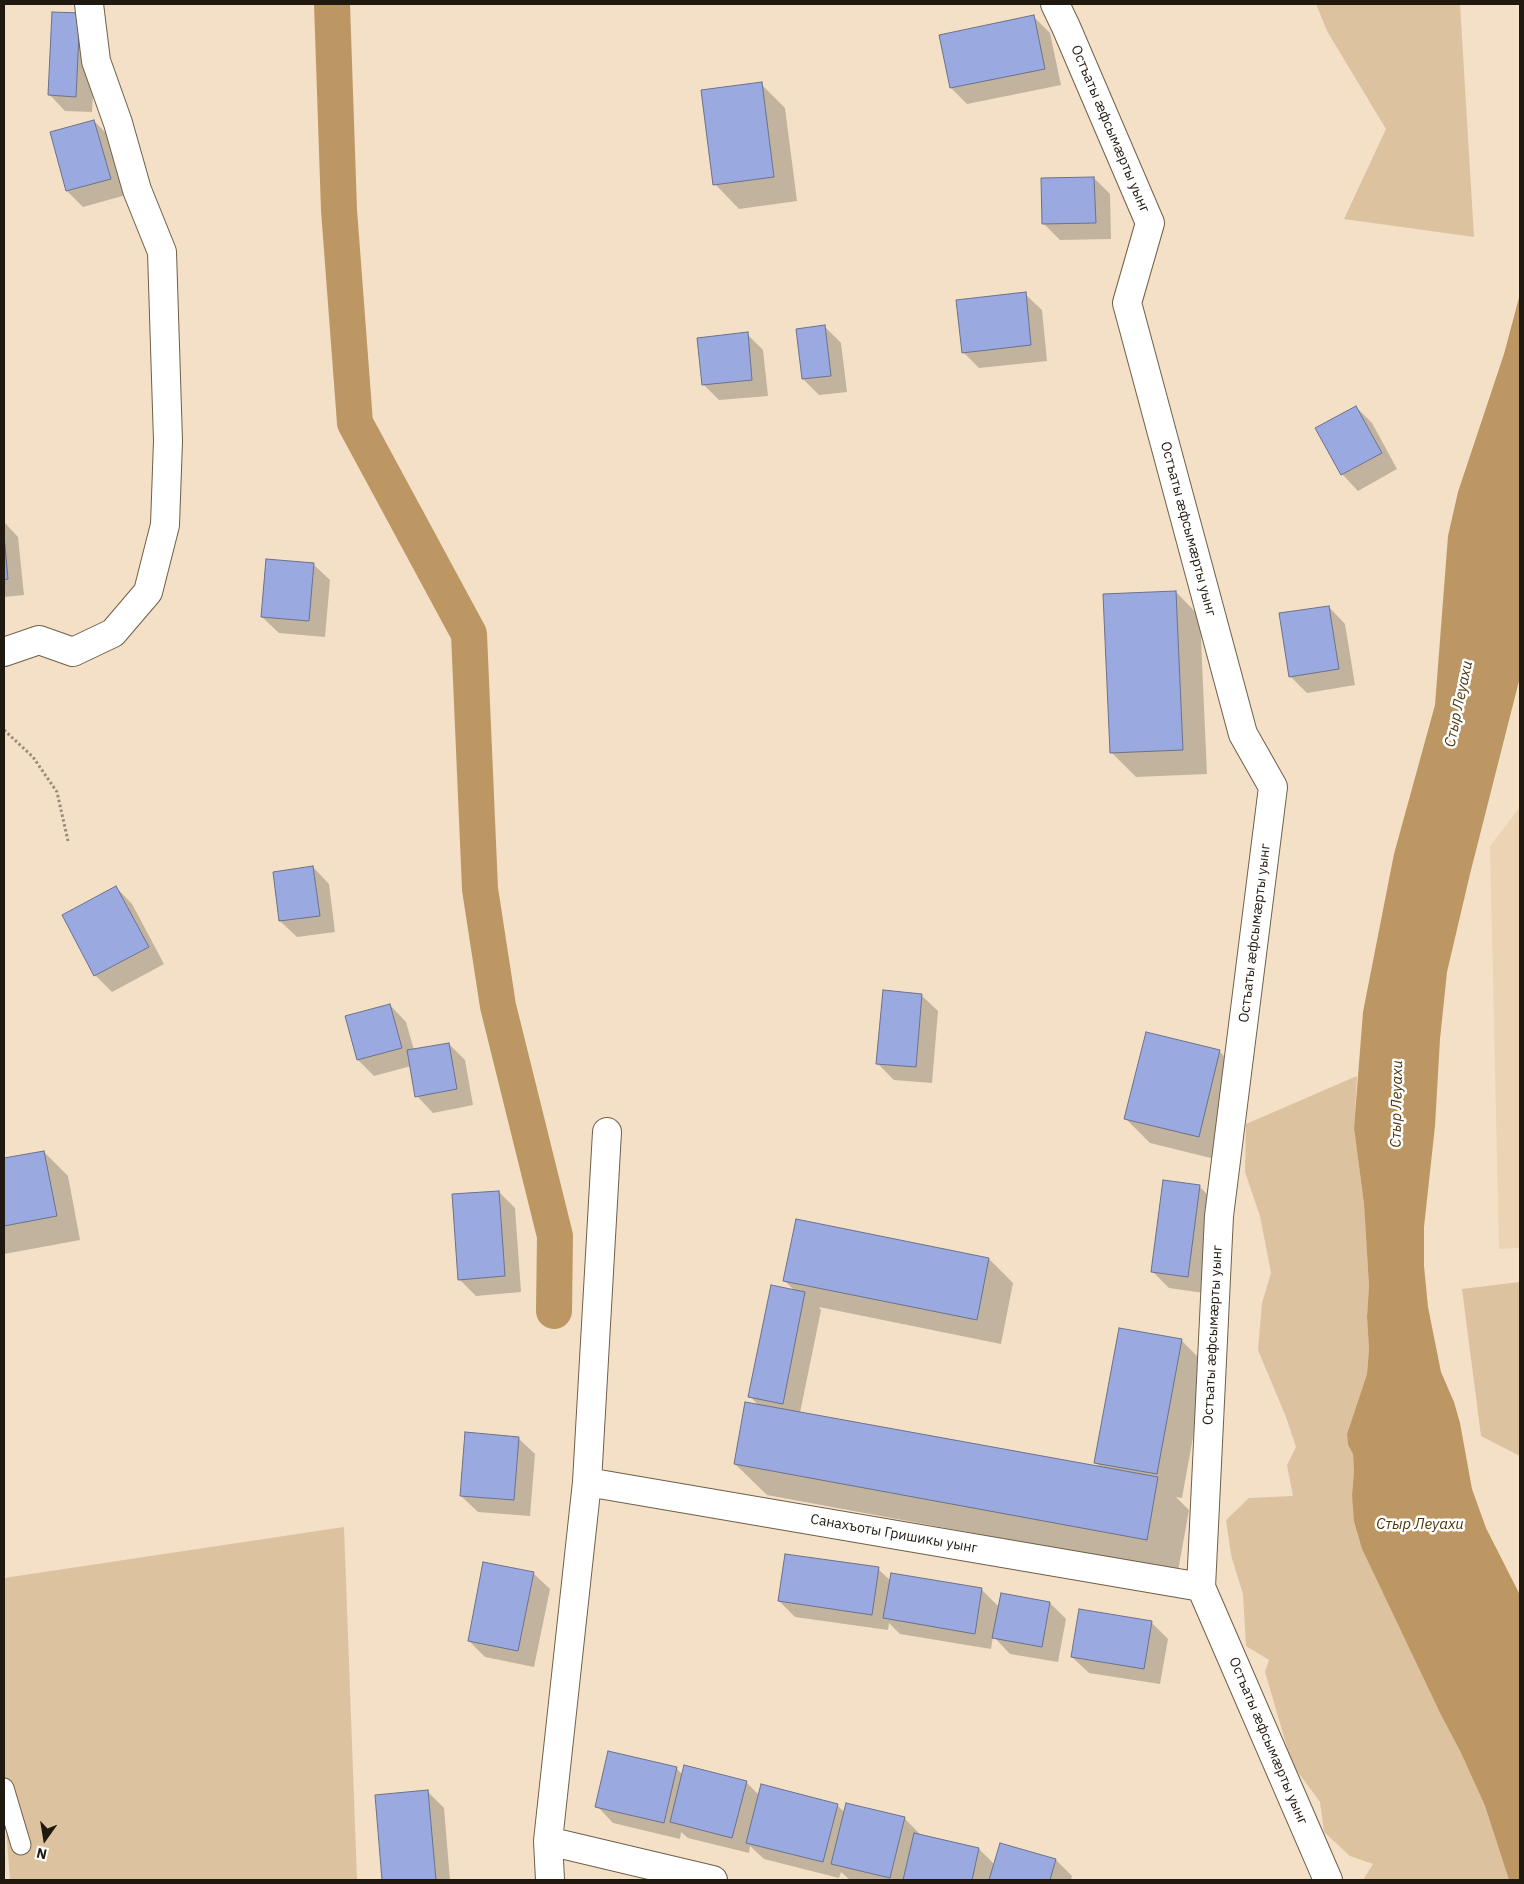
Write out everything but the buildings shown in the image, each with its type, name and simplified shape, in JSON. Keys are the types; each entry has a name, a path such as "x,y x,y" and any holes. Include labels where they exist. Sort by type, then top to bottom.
{"street":[{"path":"4,652 39,640 73,652 113,633 148,592 165,525 168,441 162,252 137,190 118,123 96,61 89,4"},
{"name":"Остъаты æфсымæрты уынг","path":"1054,4 1066,27 1150,223 1127,303 1243,734 1273,787 1219,1216 1202,1587 1328,1880"},
{"path":"550,1880 548,1840 587,1482 607,1132"},
{"name":"Санахъоты Гришикы уынг","path":"587,1482 1202,1587"},
{"path":"548,1840 713,1880"}],"lane":[{"path":"4,1788 21,1845"}],"path":[{"path":"4,730 33,757 57,792 68,841"}],"shaded area":[{"path":"1316,4 1460,4 1474,237 1344,219 1386,129 1327,31"},
{"path":"1520,807 1520,1248 1499,1249 1490,846"},
{"path":"1357,1076 1354,1128 1364,1204 1369,1286 1367,1317 1369,1349 1367,1374 1347,1434 1348,1445 1353,1454 1352,1495 1362,1549 1485,1806 1509,1880 1363,1880 1373,1864 1350,1856 1324,1832 1320,1802 1292,1764 1265,1672 1269,1660 1246,1646 1243,1594 1231,1555 1226,1520 1249,1498 1293,1496 1287,1465 1296,1447 1286,1417 1258,1350 1262,1303 1271,1273 1260,1216 1245,1172 1246,1124"},
{"path":"1520,1282 1520,1456 1481,1436 1462,1289"},
{"path":"344,1527 357,1880 10,1880 4,1801 4,1578"}],"water":[{"name":"Стыр Леуахи","path":"1520,294 1520,677 1447,972 1440,1039 1435,1126 1424,1227 1424,1266 1428,1307 1441,1372 1454,1402 1460,1423 1472,1489 1486,1528 1520,1595 1520,1880 1509,1880 1485,1806 1362,1549 1354,1521 1352,1495 1353,1454 1348,1445 1347,1434 1367,1374 1369,1349 1367,1317 1369,1286 1364,1204 1354,1128 1363,1012 1394,854 1435,705 1448,536 1458,492 1504,354"}],"waterway":[{"path":"332,4 339,210 355,423 469,634 480,889 498,1006 555,1236 554,1311"}]}
